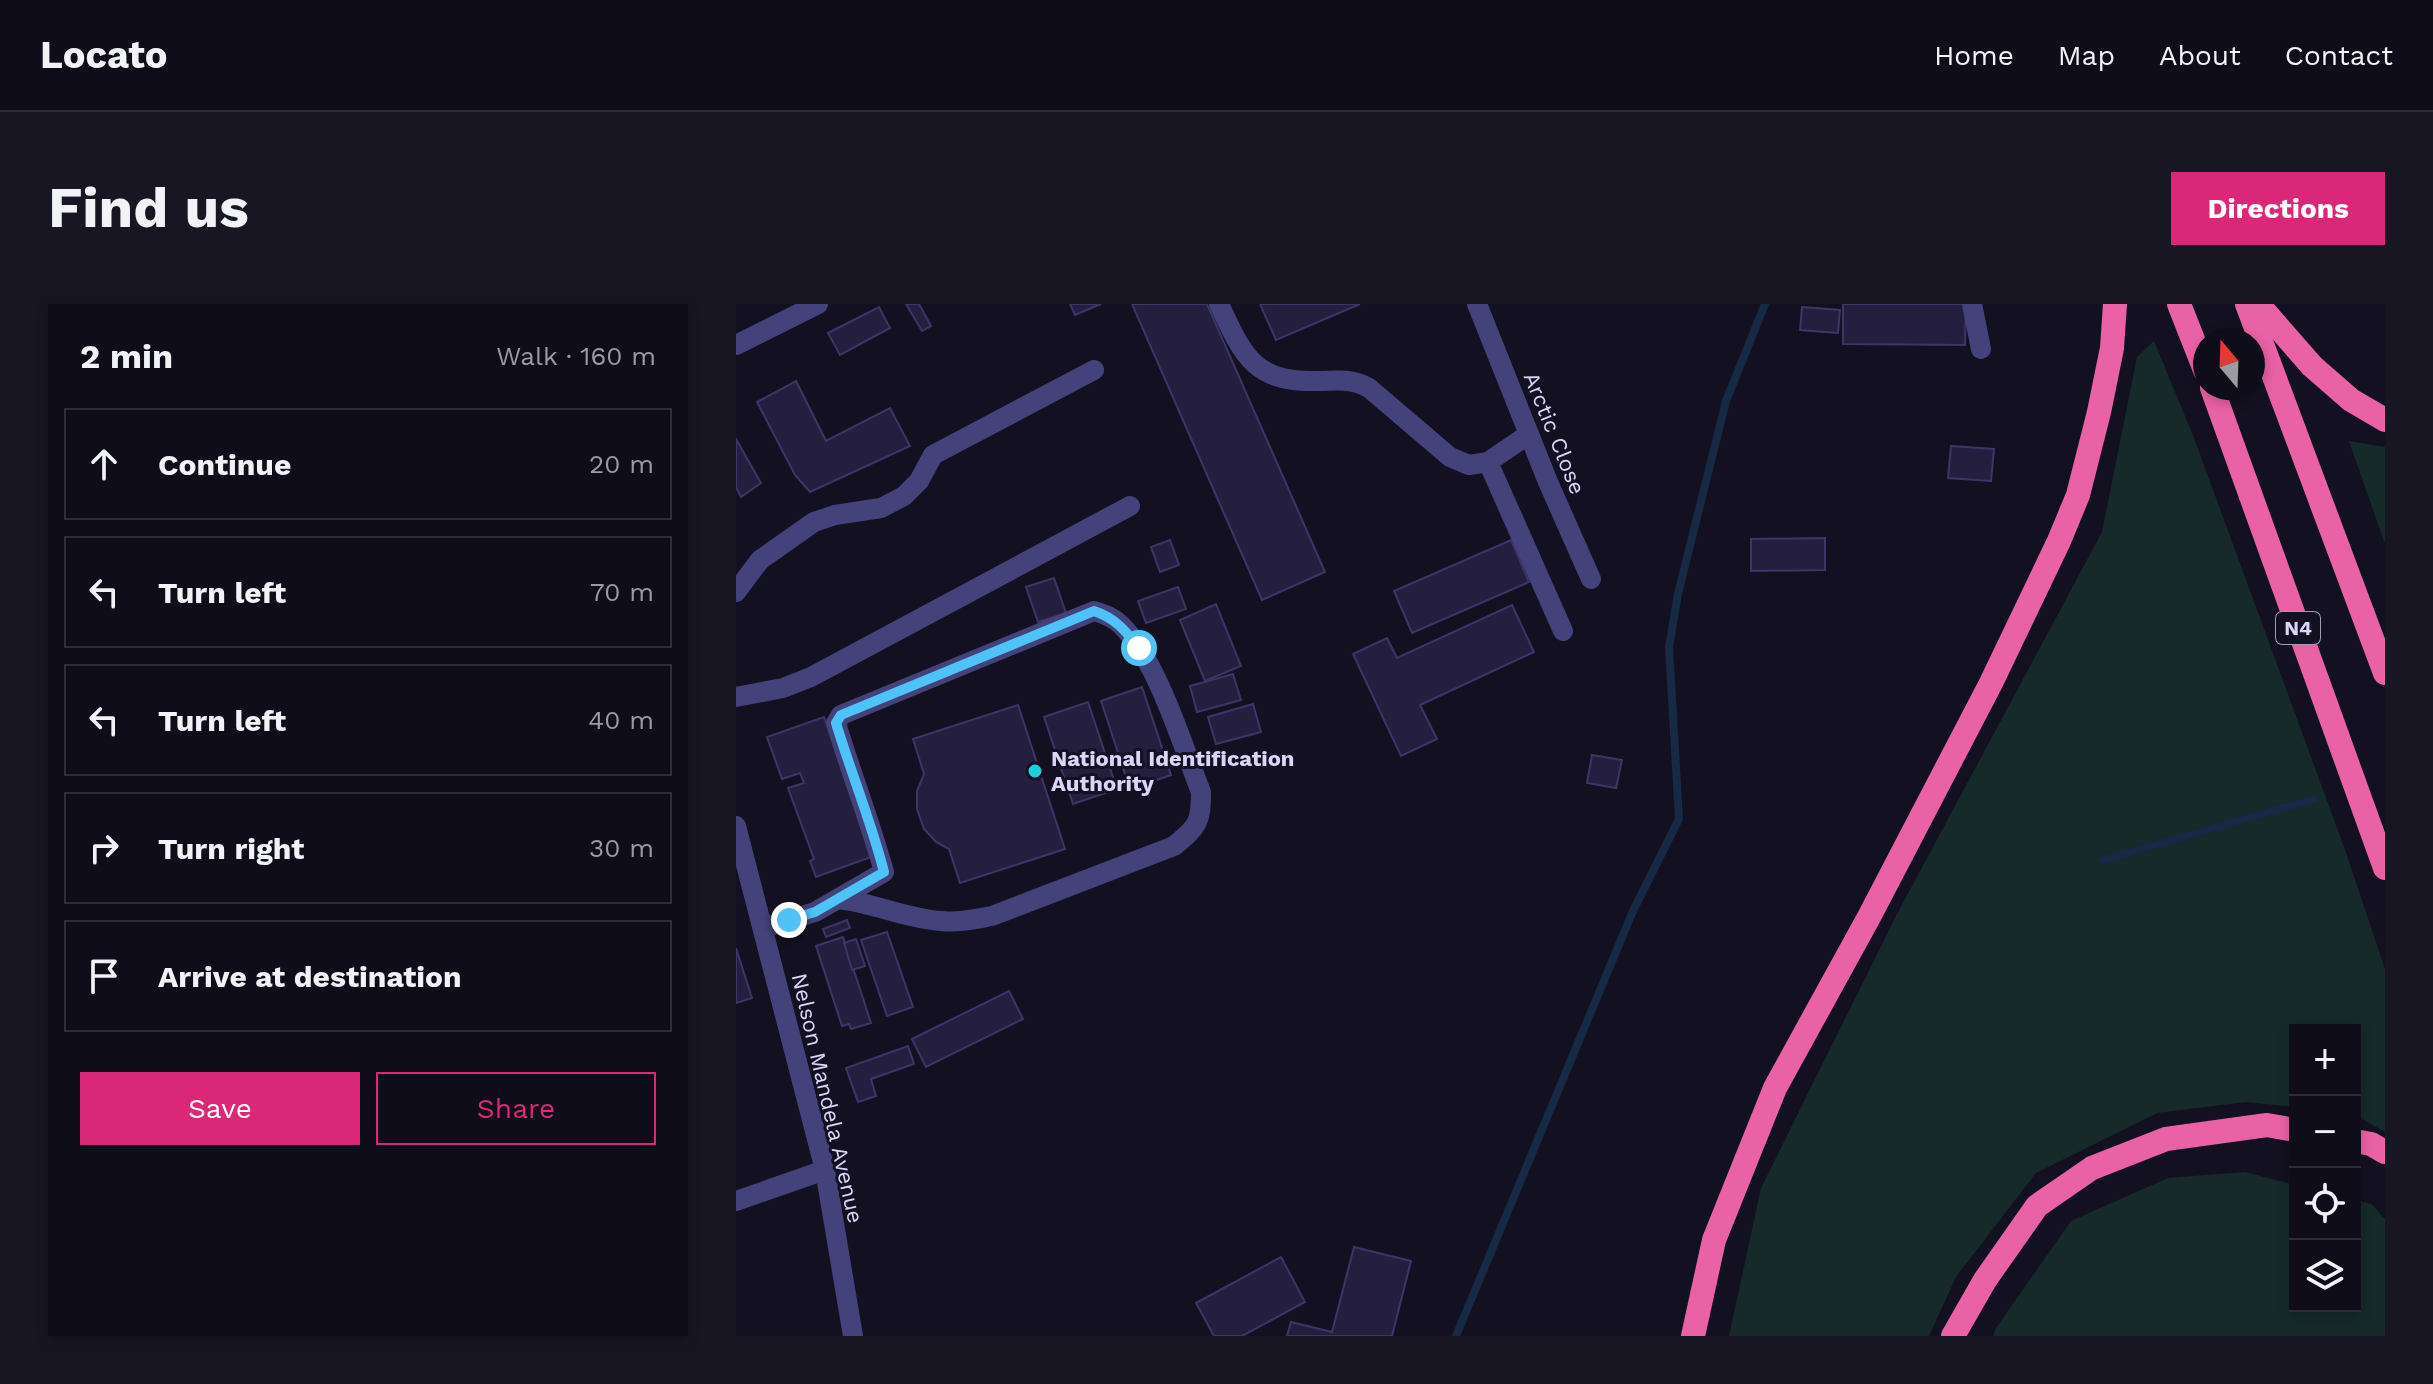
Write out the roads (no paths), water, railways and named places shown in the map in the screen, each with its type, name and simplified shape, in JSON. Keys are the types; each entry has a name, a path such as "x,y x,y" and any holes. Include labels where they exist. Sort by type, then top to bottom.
{"highway":[{"path":"1693,1336 1714,1240 1775,1088 1984,697 2078,495 2112,348 2115,304"},
{"path":"2179,304 2193,340"},
{"path":"2247,304 2385,673"},
{"path":"2258,304 2312,366 2351,400 2385,420"},
{"name":"N4","path":"2216,400 2385,868"},
{"path":"1953,1336 1985,1280 2037,1206 2092,1168 2166,1139 2267,1125 2289,1129"},
{"path":"2361,1142 2385,1152"}],"street":[{"path":"736,345 818,304"},
{"path":"1219,304 1237,344 1253,363 1274,376 1294,382 1356,381 1369,388 1450,457 1469,465 1488,462 1529,434"},
{"name":"Arctic Close","path":"1477,304 1591,579"},
{"path":"1972,304 1981,349"},
{"path":"736,592 760,560 814,522 835,515 881,508 904,496 919,481 933,455 1094,370"},
{"path":"1488,462 1563,631"},
{"path":"736,697 783,688 811,677 1130,506"},
{"path":"736,566 760,560"},
{"path":"763,928 815,912 837,899 884,872 871,822 836,723 841,715 1094,611 1109,616 1121,625 1154,673 1201,792 1201,810 1196,828 1174,846 992,916 942,922 837,899"},
{"name":"Nelson Mandela Avenue","path":"738,838 825,1170 853,1336"},
{"path":"736,1201 825,1170"}],"waterway":[{"path":"1456,1336 1633,911 1679,819 1669,647 1678,594 1726,401 1765,304"},
{"path":"2103,860 2314,799"}],"place":[{"name":"National Identification Authority","path":"1035,771"}]}
